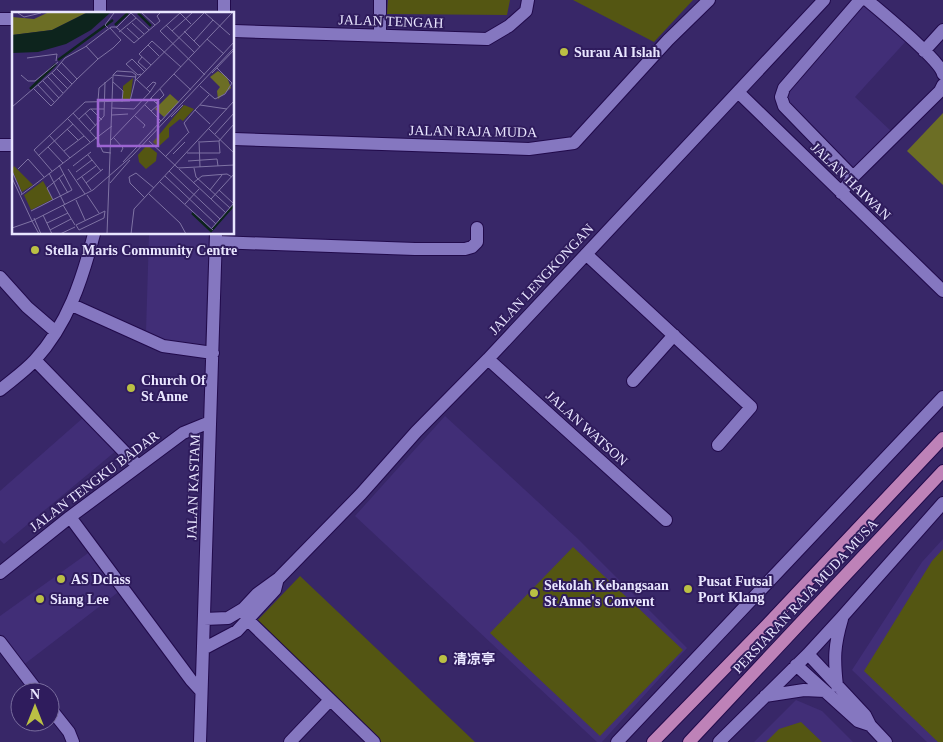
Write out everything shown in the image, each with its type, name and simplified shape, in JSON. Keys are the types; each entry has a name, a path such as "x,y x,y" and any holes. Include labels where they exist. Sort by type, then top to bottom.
{"main road":[{"name":"PERSIARAN RAJA MUDA MUSA","path":"653,742 767,625 943,438"},
{"name":"PERSIARAN RAJA MUDA MUSA","path":"689,742 943,471"}],"street":[{"path":"380,0 380,35"},
{"name":"JALAN TENGAH","path":"235,31 487,39 509,26 526,11 528,0"},
{"name":"JALAN RAJA MUDA","path":"235,139 529,149 574,143 668,40 709,0"},
{"name":"JALAN LENGKONGAN","path":"204,619 228,618 243,609 257,594 279,578 361,494 416,432 488,359 824,0"},
{"path":"853,177 784,106 781,97 784,88 860,0"},
{"path":"867,0 924,51 942,69 943,74"},
{"path":"924,51 943,30"},
{"path":"841,193 853,177 940,90 943,84"},
{"name":"JALAN HAIWAN","path":"738,92 943,291"},
{"path":"216,238 415,249 465,249 472,247 477,242 477,228"},
{"path":"0,390 35,360 56,332 72,305 87,262 94,235"},
{"name":"JALAN KASTAM","path":"200,742 216,238"},
{"path":"586,254 751,407 718,445"},
{"path":"0,277 27,307 56,332"},
{"path":"72,305 163,346 212,353"},
{"path":"633,381 674,335"},
{"name":"JALAN WATSON","path":"488,359 666,520"},
{"path":"35,360 138,466"},
{"path":"617,742 943,397"},
{"name":"JALAN TENGKU BADAR","path":"0,573 70,517 183,433 210,422"},
{"path":"719,742 808,654 943,503"},
{"path":"70,517 191,680 202,691"},
{"name":"JALAN LENGKONGAN","path":"203,649 237,631 274,590 279,578"},
{"path":"837,686 834,650 842,617"},
{"path":"247,620 374,742"},
{"path":"0,642 30,682"},
{"path":"808,654 865,715 870,725 886,742"},
{"path":"796,665 858,721 870,725"},
{"path":"764,696 804,690 825,691"},
{"path":"290,742 330,700"},
{"path":"60,721 69,732 73,742"}],"shaded area":[{"path":"388,0 510,0 507,15 387,14"},
{"path":"573,0 693,0 654,42"},
{"path":"862,1 907,40 855,97 892,132 853,170 787,104 788,89"},
{"path":"943,113 943,185 907,151"},
{"path":"149,235 209,235 205,348 165,341 146,332"},
{"name":"Sekolah Kebangsaan St Anne's Convent","path":"445,416 577,538 687,648 602,742 597,742 355,516"},
{"path":"84,417 117,450 4,544 0,540 0,491"},
{"path":"943,539 943,742 927,742 852,670 922,562"},
{"path":"573,547 683,650 600,736 490,633"},
{"path":"943,549 943,742 938,742 864,671 932,561"},
{"path":"91,551 121,590 22,666 0,634 0,616"},
{"path":"300,576 475,742 381,742 255,623"},
{"path":"796,700 822,711 853,742 754,742"},
{"path":"801,722 822,742 766,742 779,729"}],"place":[{"name":"Surau Al Islah","path":"564,52"},
{"name":"Stella Maris Community Centre","path":"35,250"},
{"name":"Church Of St Anne","path":"131,388"},
{"name":"AS Dclass","path":"61,579"},
{"name":"Pusat Futsal Port Klang","path":"688,589"},
{"name":"Sekolah Kebangsaan St Anne's Convent","path":"534,593"},
{"name":"Siang Lee","path":"40,599"},
{"name":"清凉亭","path":"443,659"}]}
